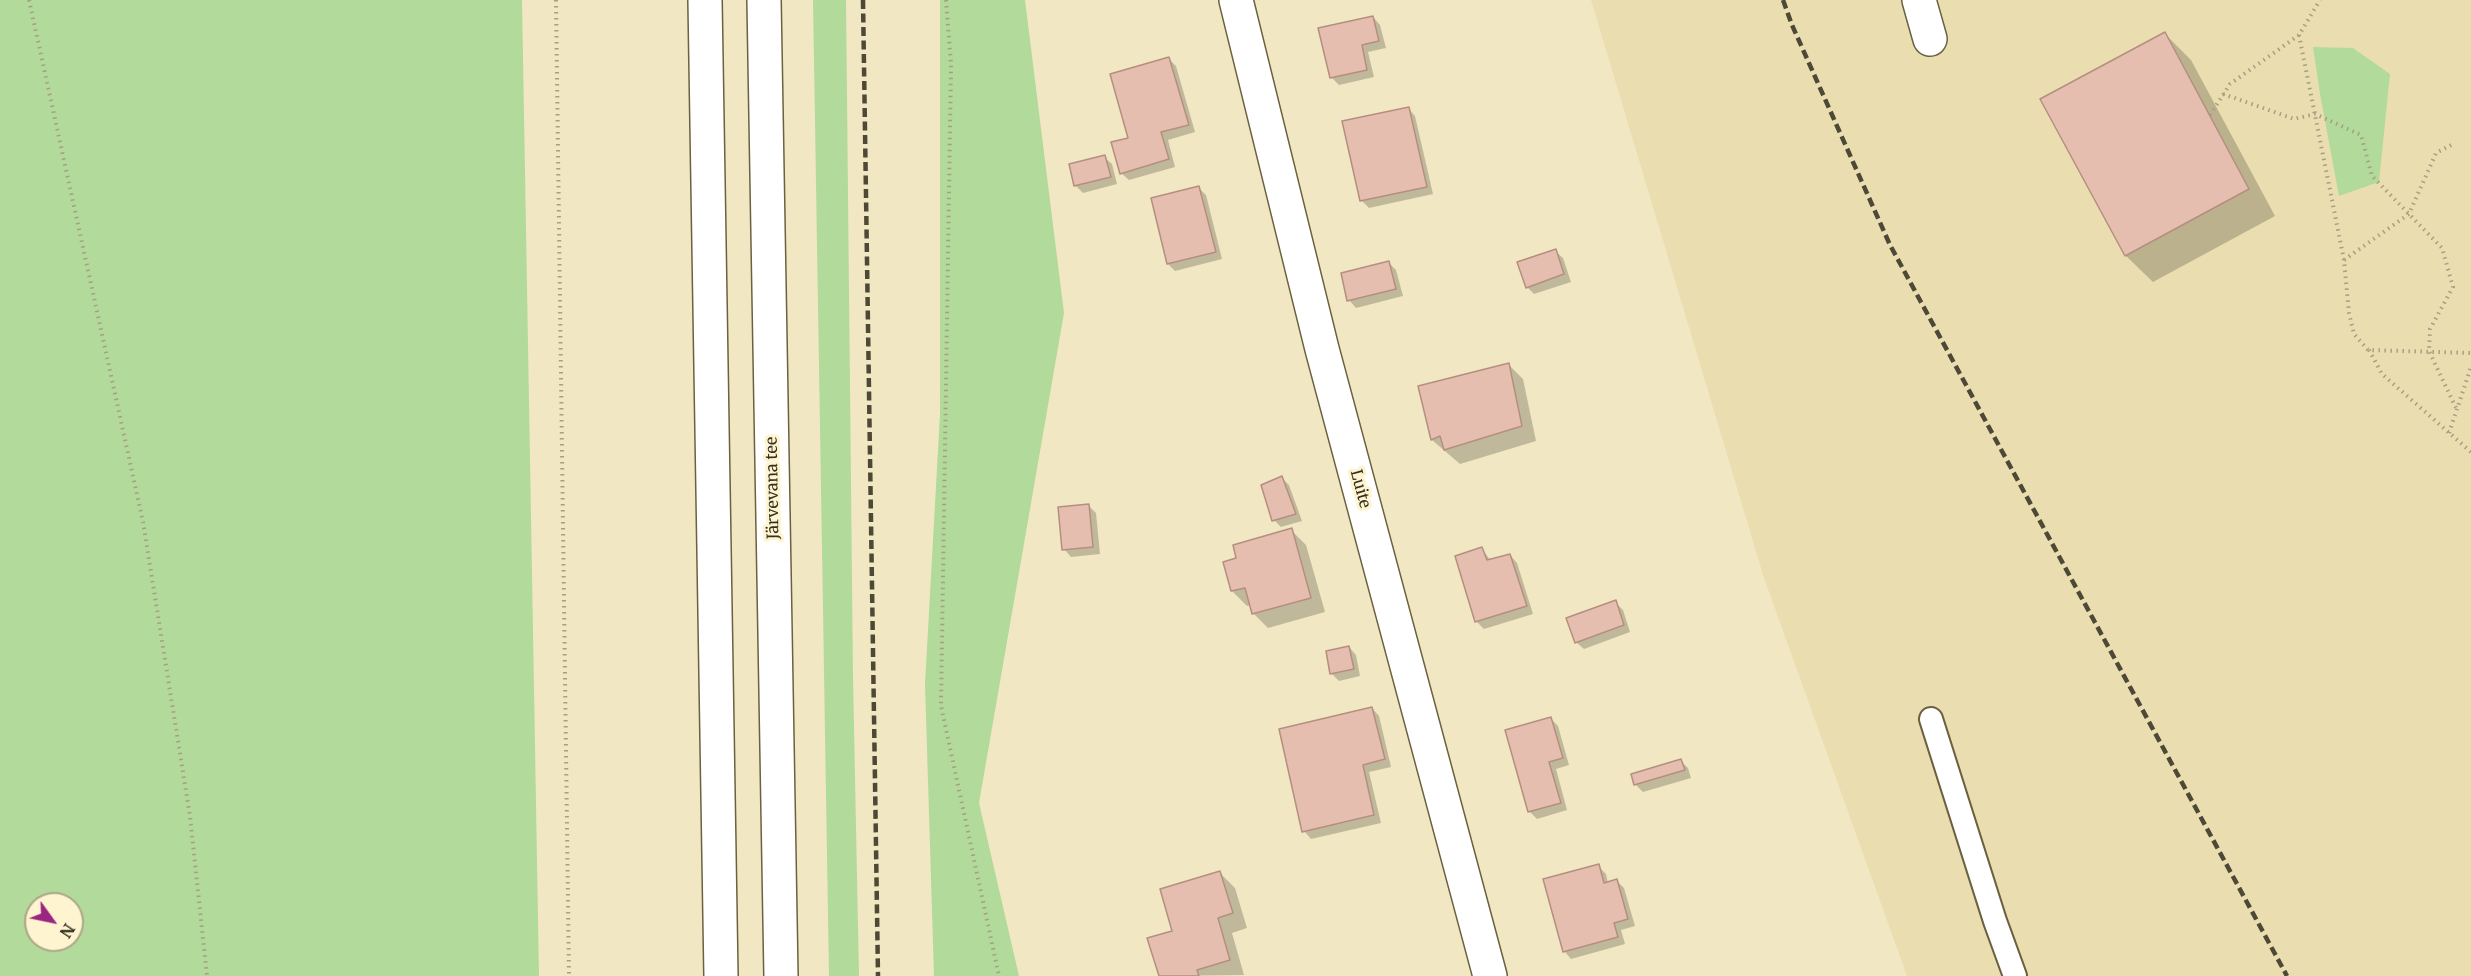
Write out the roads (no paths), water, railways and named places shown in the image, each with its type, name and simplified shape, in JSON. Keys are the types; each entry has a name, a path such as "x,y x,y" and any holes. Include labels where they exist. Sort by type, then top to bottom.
{"main road":[{"path":"705,0 721,976"},
{"name":"Järvevana tee","path":"764,0 781,976"},
{"name":"Luite","path":"1236,0 1322,349 1490,976"},
{"path":"1919,0 1930,39"}],"lane":[{"path":"1931,719 1995,921 2015,976"}],"railway":[{"path":"863,0 878,976"},
{"path":"1783,0 1890,245 2287,976"}]}
